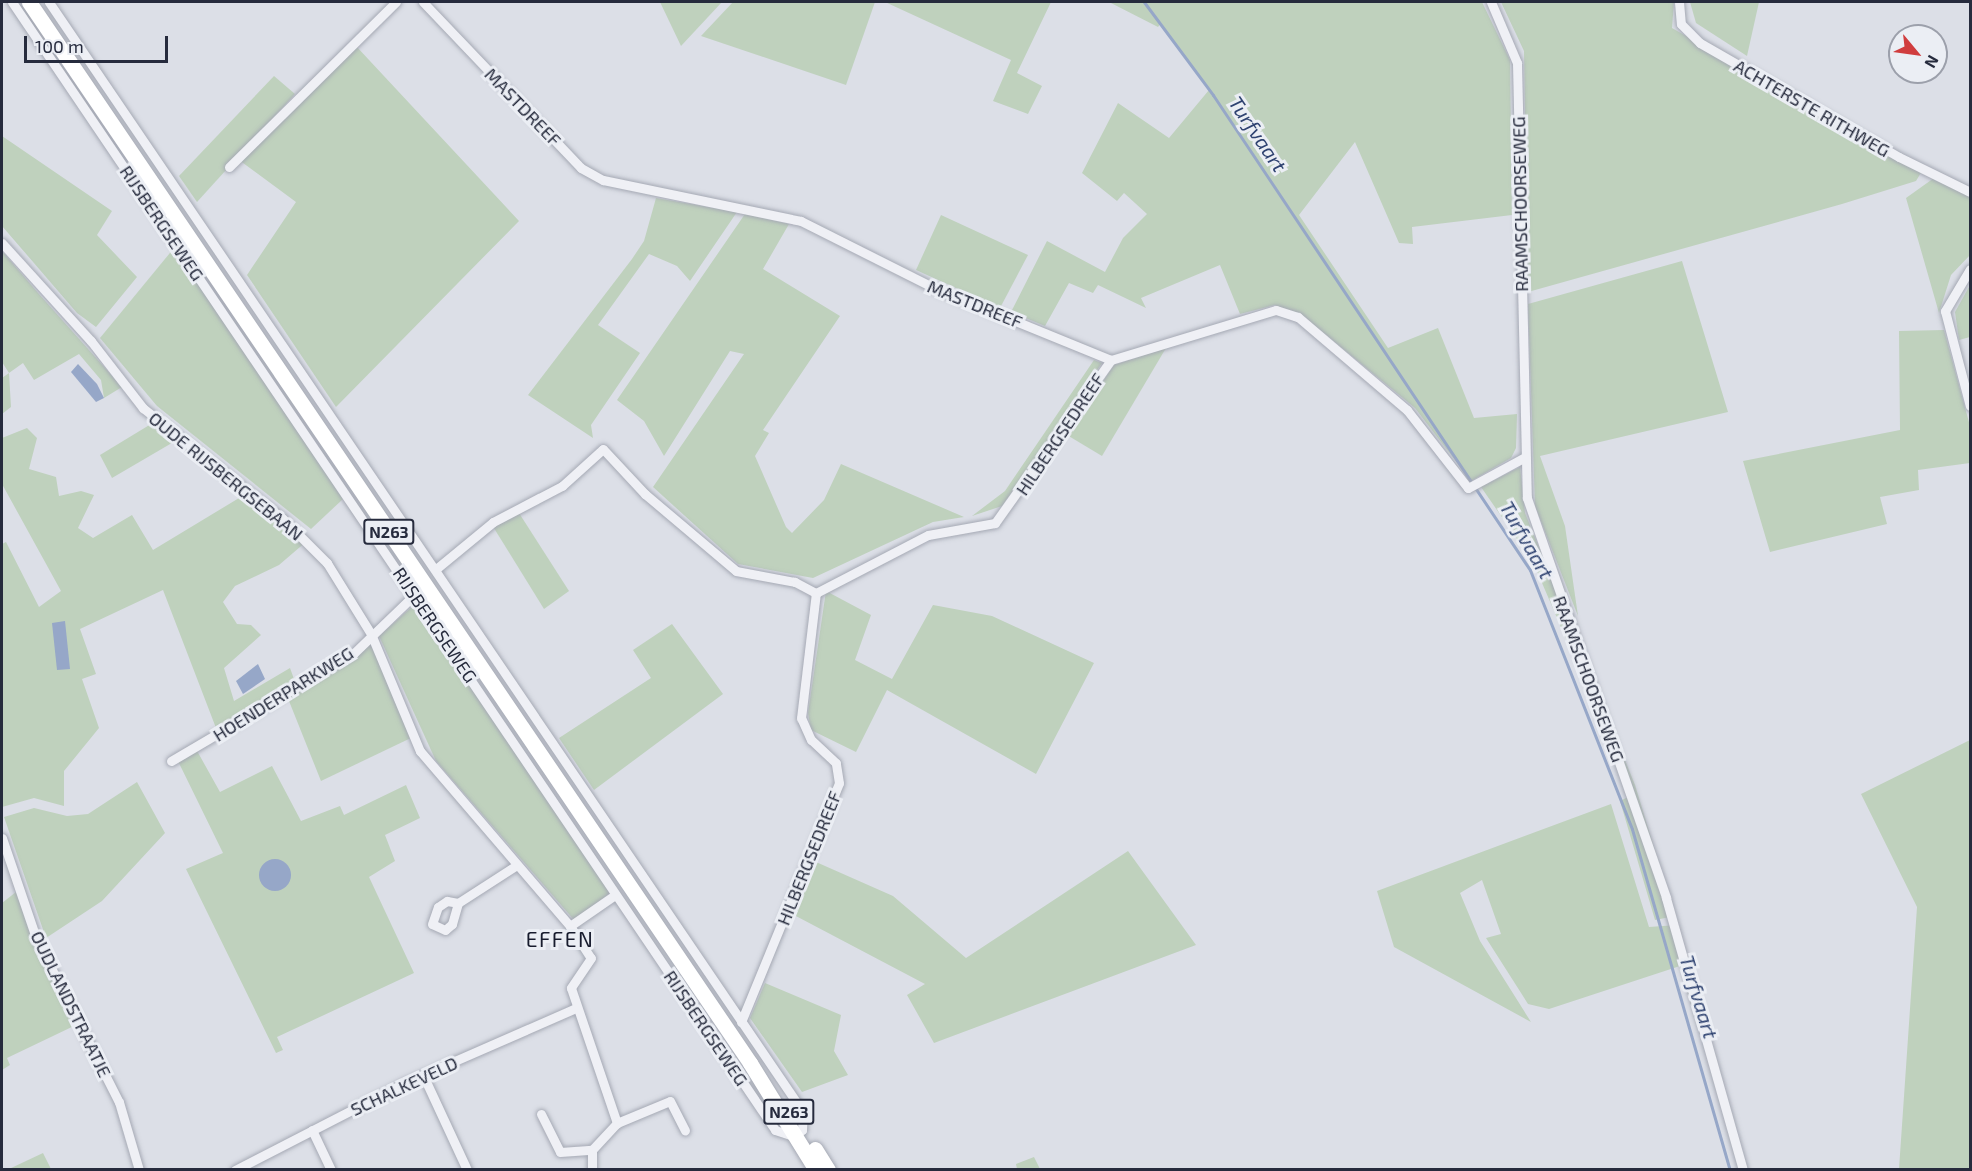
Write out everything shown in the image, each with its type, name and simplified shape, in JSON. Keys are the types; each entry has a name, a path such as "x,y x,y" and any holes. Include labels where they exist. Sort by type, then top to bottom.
{"main road":[{"name":"RIJSBERGSEWEG","path":"29,2 750,1063 798,1133 828,1170"},
{"name":"RIJSBERGSEWEG","path":"798,1133 816,1170"}],"street":[{"name":"RIJSBERGSEWEG","path":"12,2 415,594 775,1130 798,1133 804,1112 49,2"},
{"path":"229,166 396,2"},
{"name":"MASTDREEF","path":"423,2 581,168 603,180 801,221 932,287 1111,360"},
{"name":"RAAMSCHOORSEWEG","path":"1491,2 1517,63 1525,458 1535,531 1659,876 1743,1170"},
{"name":"ACHTERSTE RITHWEG","path":"1679,2 1681,24 1700,43 1899,157 1971,192"},
{"name":"OUDE RIJSBERGSEBAAN","path":"2,243 150,415 306,540 348,589 371,634 420,752 570,926 591,958 571,988 617,1123"},
{"path":"1971,269 1945,311 1971,406"},
{"path":"1111,360 1254,314 1276,310 1298,317 1407,410 1463,483 1478,485 1525,458"},
{"name":"HILBERGSEDREEF","path":"741,1022 839,783 836,763 811,740 801,718 816,593 928,535 995,523 1111,360"},
{"path":"436,569 493,522 562,486 603,448 645,494 736,571 795,582 816,593"},
{"name":"HOENDERPARKWEG","path":"171,761 354,653 371,634 415,594"},
{"name":"OUDLANDSTRAATJE","path":"2,838 36,938 119,1102 139,1170"},
{"path":"458,903 517,865"},
{"path":"570,926 615,895"},
{"name":"SCHALKEVELD","path":"235,1170 423,1075 576,1008"},
{"path":"423,1075 467,1170"},
{"path":"592,1170 592,1150 617,1123 670,1101 685,1130"},
{"path":"541,1114 560,1152 592,1150"},
{"path":"312,1130 331,1170"}],"green space":[{"path":"660,2 722,2 681,46"},
{"path":"733,2 875,2 846,85 701,36"},
{"path":"885,2 1051,2 1017,73 1042,86 1028,114 993,101 1011,60"},
{"path":"1109,2 1482,2 1510,60 1512,215 1412,227 1413,244 1399,243 1355,142 1299,215 1388,348 1438,328 1474,418 1517,414 1516,448 1511,458 1471,481 1415,408 1303,316 1275,305 1240,314 1220,265 1141,298 1146,308 1098,285 1093,293 1069,283 1045,326 1011,312 1047,241 1105,272 1123,238 1147,214 1124,193 1117,201 1082,173 1118,103 1169,138 1209,90 1161,23 1158,27"},
{"path":"1501,2 1674,2 1672,28 1922,171 1916,181 1842,204 1528,292 1524,51"},
{"path":"1690,2 1759,2 1747,56 1696,23"},
{"path":"356,46 519,221 336,407 247,275 296,202 239,160"},
{"path":"274,76 295,94 197,202 179,176"},
{"path":"2,136 112,211 97,235 137,277 96,327 77,313 2,226"},
{"path":"1934,178 1970,195 1970,255 1951,275 1939,313 1906,198"},
{"path":"656,198 737,212 690,281 677,266 649,254 598,325 640,353 591,425 593,438 528,395 644,241"},
{"path":"745,214 789,224 763,269 840,316 763,430 769,433 755,456 786,527 792,533 824,500 841,464 964,517 933,522 813,578 738,564 653,487 744,354 730,351 664,456 644,421 617,400"},
{"path":"941,215 1028,255 1000,308 916,270"},
{"path":"174,248 343,499 311,529 157,406 100,338"},
{"path":"2,251 122,387 104,398 101,380 79,354 34,380 23,363 9,373 2,362"},
{"path":"1682,261 1728,412 1540,456 1565,526 1578,616 1535,506 1528,304"},
{"path":"1970,285 1970,337 1959,340 1955,312"},
{"path":"1944,330 1970,426 1970,463 1918,470 1919,490 1880,497 1887,524 1770,552 1743,461 1900,430 1899,331"},
{"path":"1166,348 1102,456 1067,435 1114,365"},
{"path":"1094,360 1102,363 1002,506 972,516 1005,491"},
{"path":"9,373 11,407 2,414 2,378"},
{"path":"156,421 177,440 112,478 100,455"},
{"path":"27,428 37,438 29,469 56,477 59,496 81,491 94,495 78,528 93,538 132,515 153,550 249,492 307,541 279,565 235,586 223,602 237,624 251,625 261,635 224,668 234,701 290,668 294,679 216,728 163,590 80,629 96,674 82,679 99,728 64,771 64,806 34,798 2,807 2,544 6,542 39,607 61,591 2,484 2,438"},
{"path":"1520,467 1525,513 1635,785 1675,916 1655,920 1620,801 1628,797 1625,787 1579,669 1533,562 1481,487"},
{"path":"519,513 569,591 544,609 492,525"},
{"path":"826,591 871,615 855,660 892,679 933,605 992,616 1094,663 1036,774 887,690 856,752 811,730 808,713"},
{"path":"415,604 610,893 574,920 436,761 379,636"},
{"path":"672,624 723,694 594,790 559,738 651,678 633,650"},
{"path":"371,642 413,737 321,781 287,696"},
{"path":"1970,740 1970,1169 1899,1169 1917,907 1861,794"},
{"path":"196,749 220,792 272,766 301,821 340,806 344,815 406,785 420,818 385,835 395,861 369,877 414,973 277,1037 283,1050 276,1053 186,869 223,853 177,759"},
{"path":"137,782 165,833 102,901 46,938 4,817 34,808 67,816 88,814"},
{"path":"1611,804 1649,927 1677,925 1707,1026 1698,1029 1680,966 1549,1009 1528,1004 1486,938 1501,934 1482,880 1460,893 1480,941 1531,1022 1394,947 1377,891"},
{"path":"1128,851 1196,945 934,1043 907,995 925,984 794,915 816,862 893,896 966,958"},
{"path":"16,892 76,1025 7,1058 10,1065 2,1070 2,903"},
{"path":"765,983 841,1015 834,1051 848,1075 802,1092 750,1018"},
{"path":"43,1153 51,1169 9,1169"},
{"path":"1034,1157 1040,1169 1017,1169 1016,1164"}],"water":[{"path":"78,364 97,384 104,398 96,402 71,372"},
{"path":"65,621 70,669 57,670 52,623"},
{"path":"258,664 265,679 243,694 236,681"},
{"path":"275,859 286,864 291,875 286,886 275,891 264,886 259,875 264,864"}],"waterway":[{"name":"Turfvaart","path":"1144,2 1213,95 1530,570 1632,829 1730,1170"}],"district":[{"name":"EFFEN","path":"560,939"}]}
